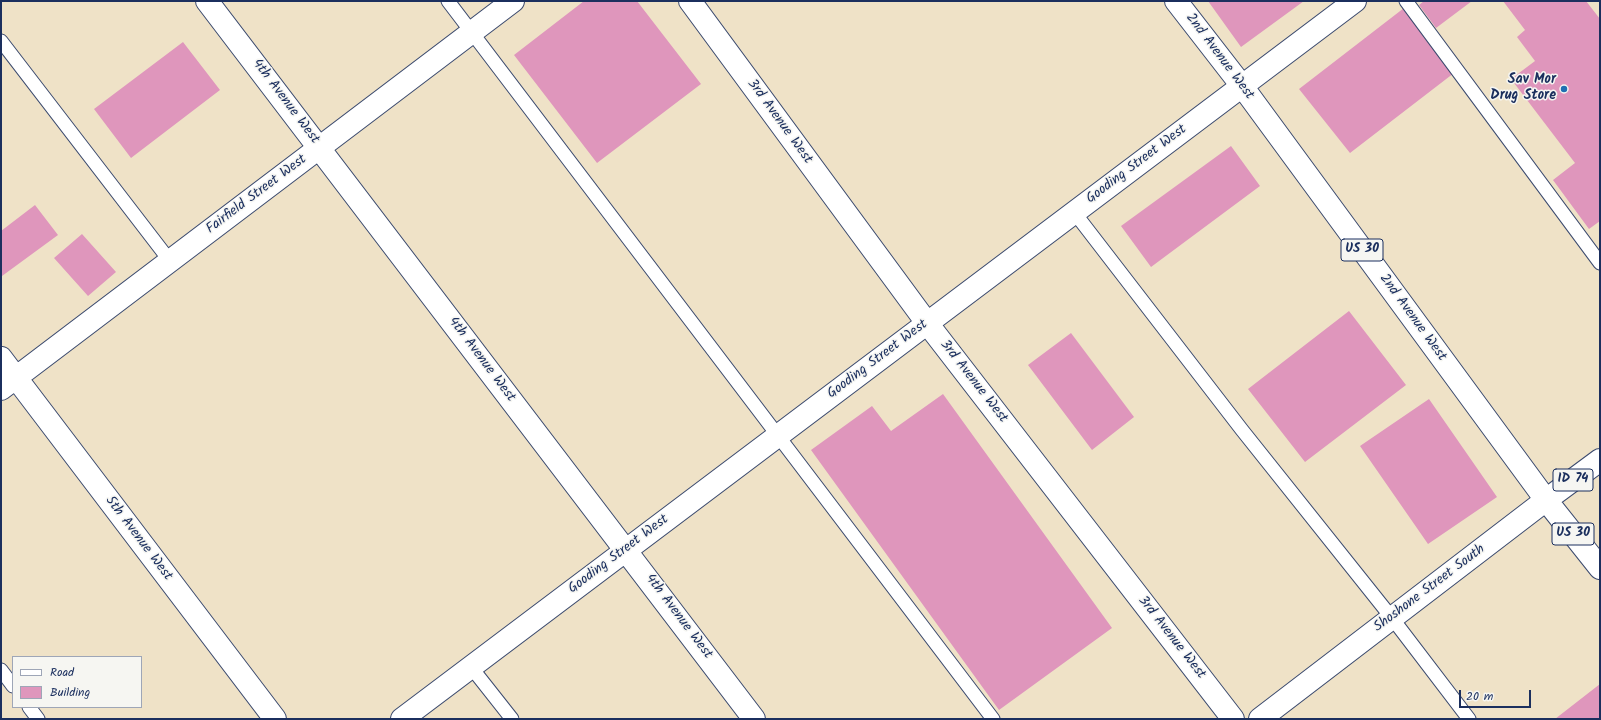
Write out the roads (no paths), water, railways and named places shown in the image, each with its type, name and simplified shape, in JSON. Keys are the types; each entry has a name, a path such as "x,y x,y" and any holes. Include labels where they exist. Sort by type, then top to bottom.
{"street":[{"name":"4th Avenue West","path":"207,1 754,719"},
{"name":"Fairfield Street West","path":"8,384 513,1"},
{"name":"3rd Avenue West","path":"690,1 927,323 1233,719"},
{"name":"2nd Avenue West","path":"1176,1 1242,86 1546,500"},
{"name":"Gooding Street West","path":"402,719 1355,1"},
{"name":"5th Avenue West","path":"1,358 8,384 276,719"},
{"name":"Shoshone Street South","path":"1260,719 1600,460"},
{"name":"US 30","path":"1546,500 1600,568"}],"lane":[{"path":"448,1 993,719"},
{"path":"1406,1 1600,263"},
{"path":"1,41 170,261"},
{"path":"1074,212 1242,430 1392,618 1469,719"},
{"path":"471,667 512,719"},
{"path":"1,670 12,685"},
{"path":"30,708 38,719"}],"place":[{"name":"Sav Mor Drug Store","path":"1564,89"}]}
